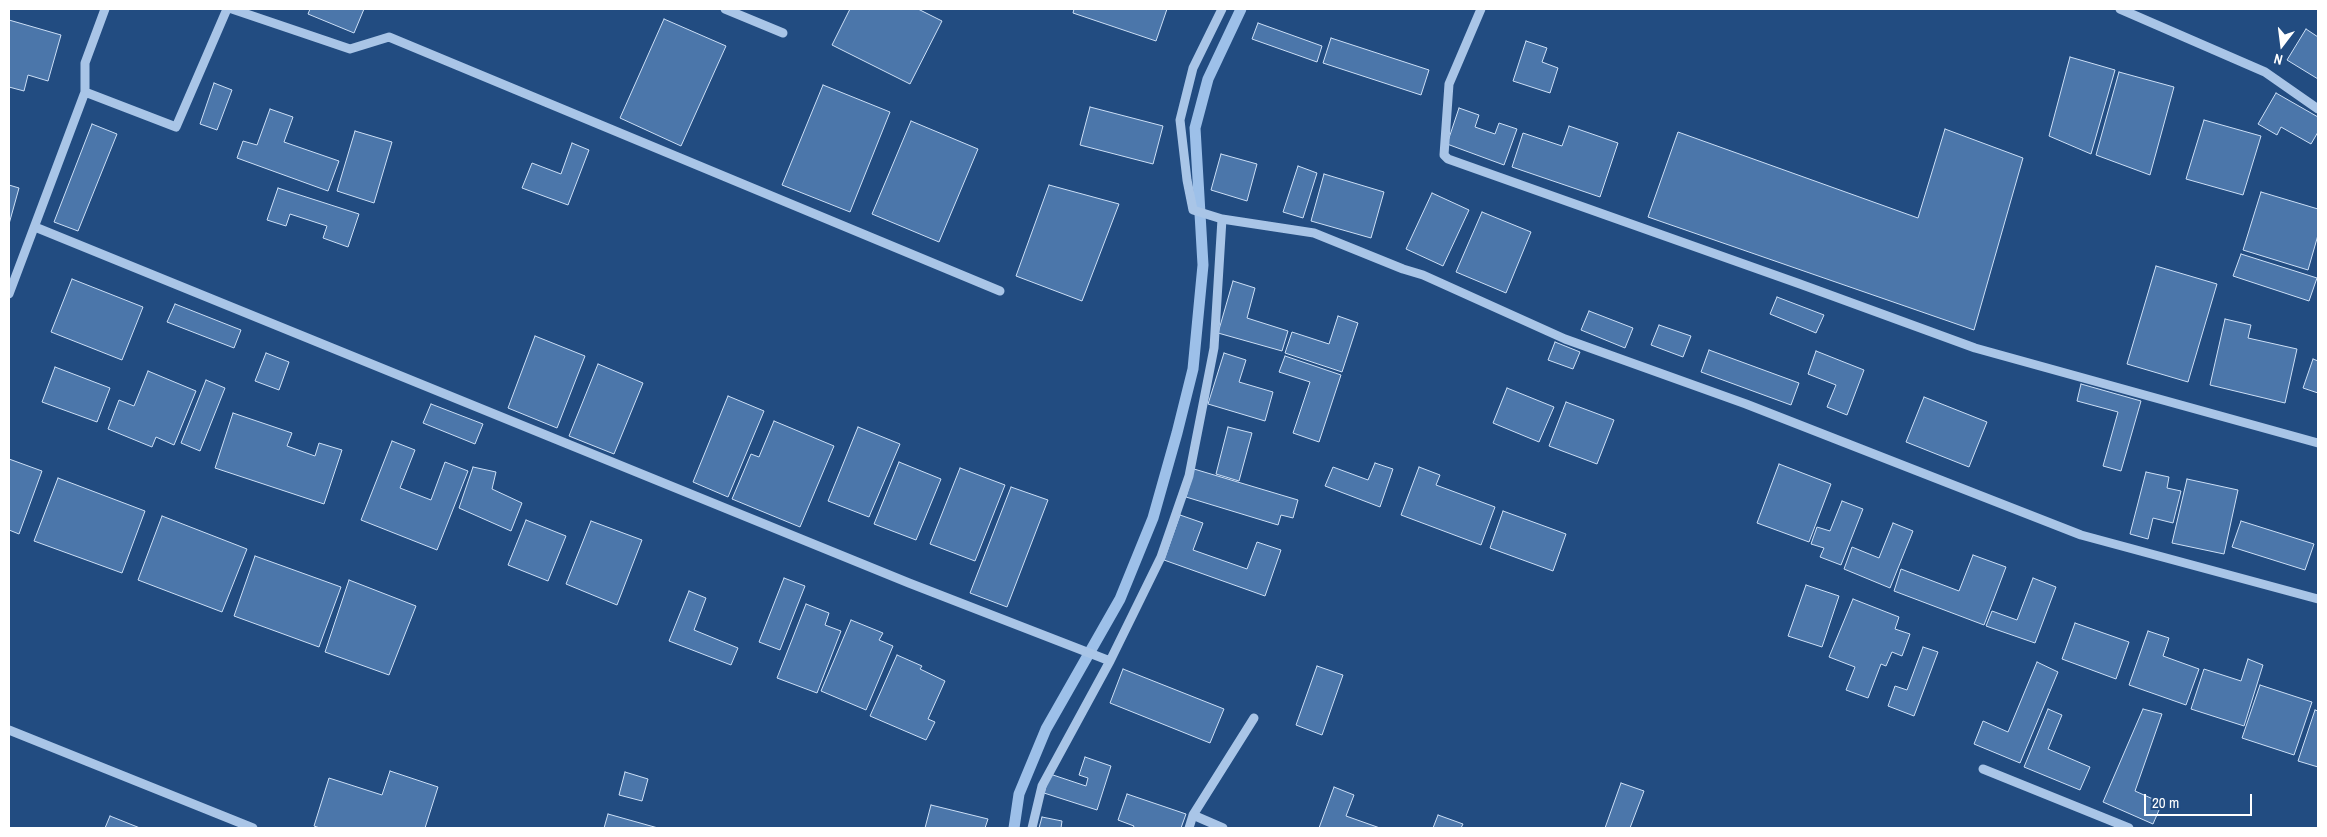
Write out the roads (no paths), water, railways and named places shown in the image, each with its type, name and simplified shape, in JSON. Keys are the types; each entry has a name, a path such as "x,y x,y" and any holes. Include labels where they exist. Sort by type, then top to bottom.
{"street":[{"path":"9,294 85,92 85,63 105,9"},
{"path":"85,92 176,127 227,9"},
{"path":"232,9 350,49 389,38 1000,291"},
{"path":"724,9 783,33"},
{"path":"1222,9 1193,68 1180,120 1187,180 1193,210 1222,219 1314,233 1403,269 1424,274 1565,339 1746,404 2081,535 2318,599"},
{"path":"1482,9 1449,84 1444,155 1448,159 1975,348 2318,443"},
{"path":"2120,9 2265,72 2318,109"},
{"path":"1032,828 1042,786 1110,662 1161,557 1189,476 1214,348 1222,219"},
{"path":"35,227 909,584 1110,662"},
{"path":"1189,828 1193,815 1254,718"},
{"path":"9,730 253,828"},
{"path":"1983,769 2128,828"},
{"path":"1193,815 1222,828"}],"waterway":[{"path":"1014,828 1019,794 1046,729 1120,599 1153,518 1177,433 1193,369 1203,265 1195,128 1208,79 1241,9"}]}
